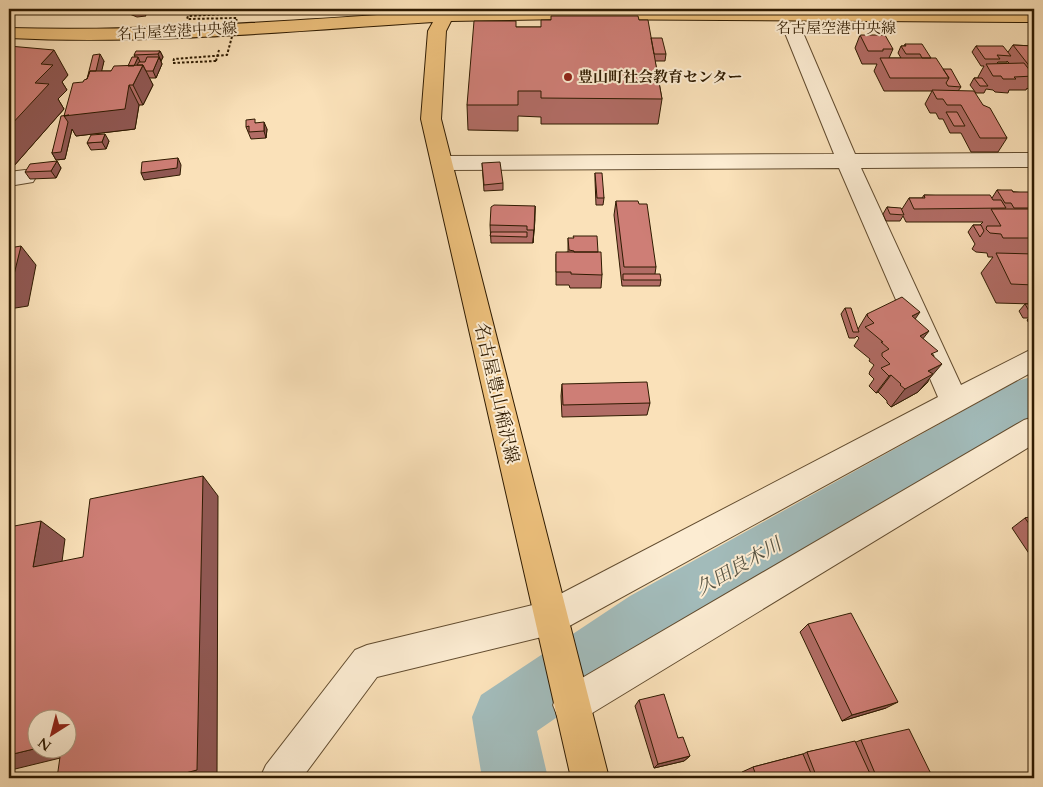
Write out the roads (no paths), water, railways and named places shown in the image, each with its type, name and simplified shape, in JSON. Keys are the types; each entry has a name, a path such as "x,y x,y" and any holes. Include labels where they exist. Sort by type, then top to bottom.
{"main road":[{"name":"名古屋空港中央線","path":"792,17 1034,28"},
{"name":"名古屋空港中央線","path":"9,33 70,35 150,34 444,18 596,27 792,17 1034,17"},
{"name":"名古屋空港中央線","path":"9,42 152,46 444,18"},
{"name":"名古屋豊山稲沢線","path":"444,18 431,119 590,778"}],"street":[{"path":"792,17 847,161 954,402"},
{"path":"442,163 1034,160"},
{"path":"279,778 367,662 551,620 1034,359"},
{"path":"571,703 1034,429"}],"waterway":[{"name":"久田良木川","path":"515,778 503,717 651,617 1034,395"}],"place":[{"name":"豊山町社会教育センター","path":"568,77"}]}
